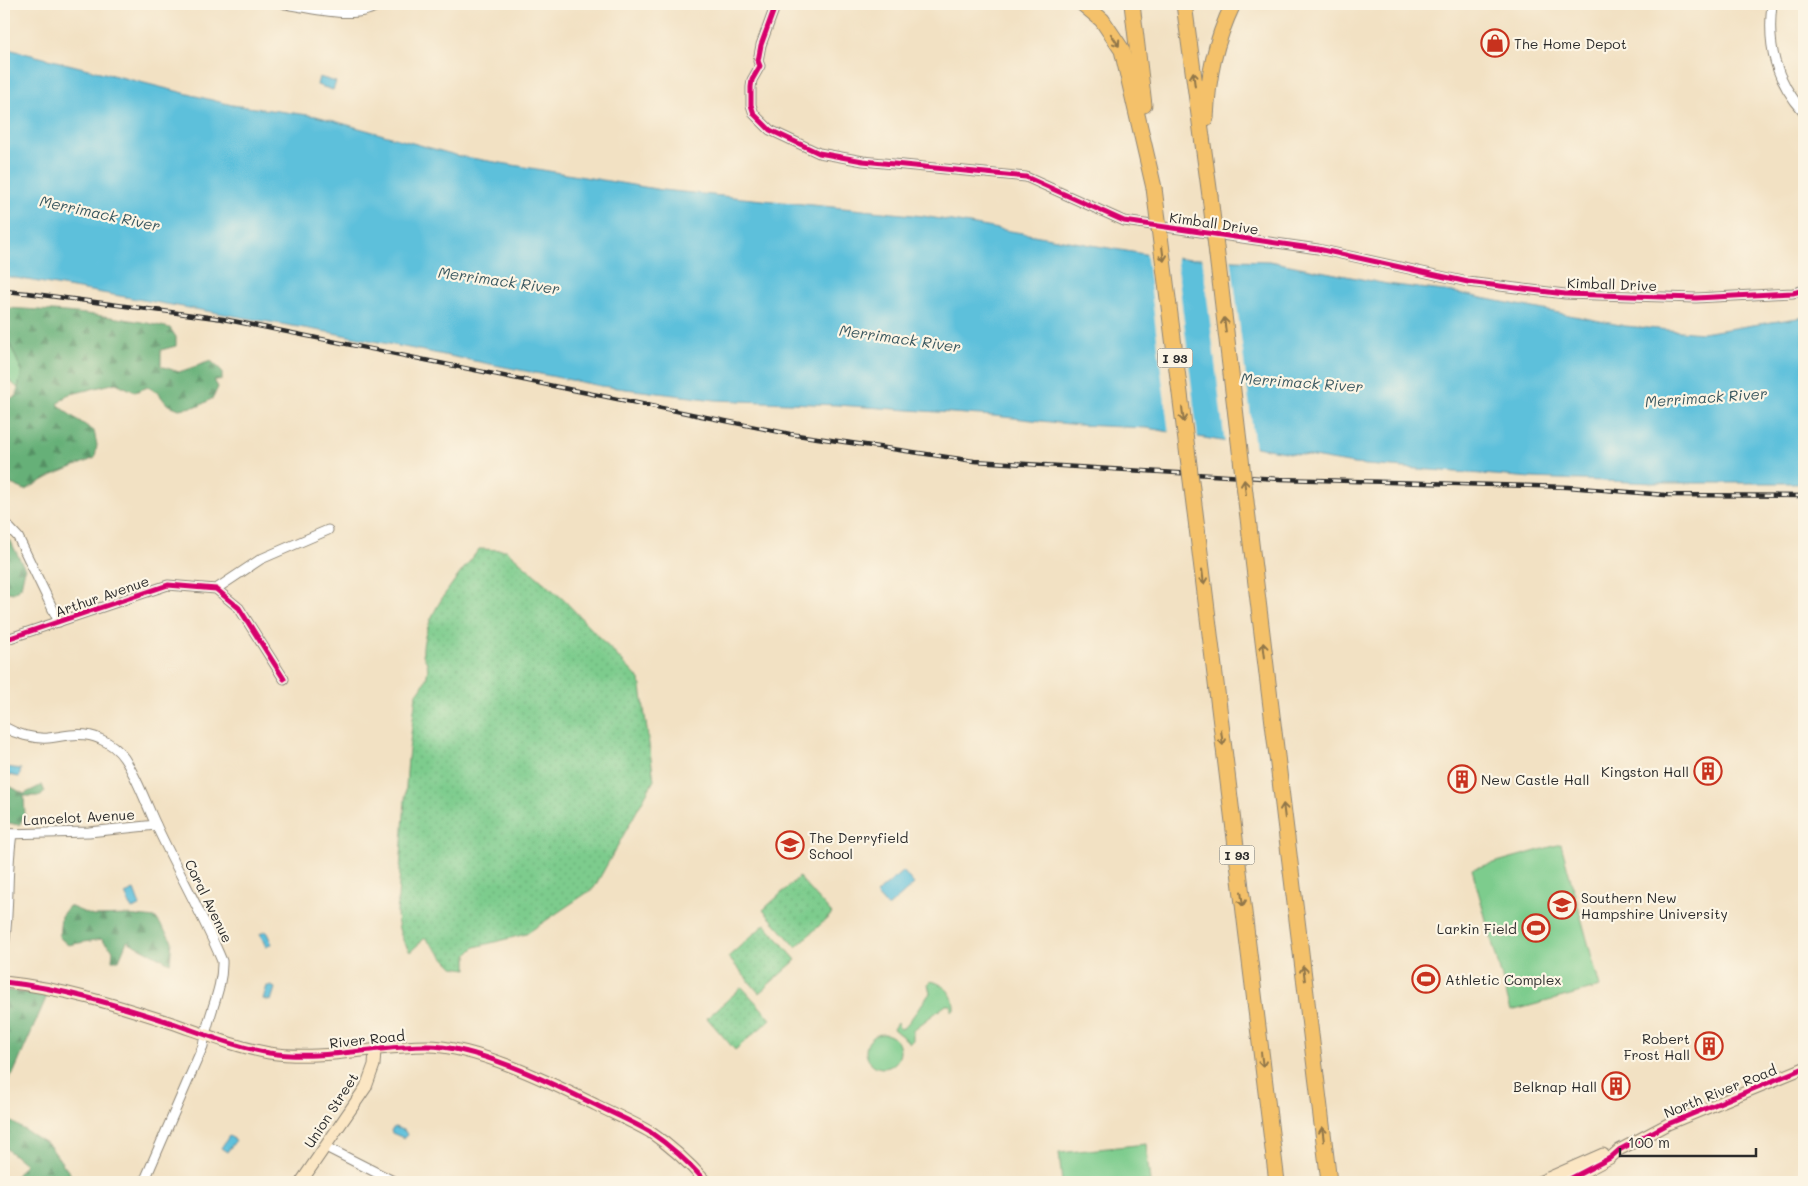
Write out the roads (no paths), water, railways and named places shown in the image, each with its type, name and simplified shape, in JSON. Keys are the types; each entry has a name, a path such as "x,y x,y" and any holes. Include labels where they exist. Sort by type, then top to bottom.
{"highway":[{"path":"1084,4 1102,20 1122,50 1154,188"},
{"name":"I 93","path":"1132,4 1277,1182"},
{"path":"1184,4 1210,196 1329,1182"},
{"path":"1204,157 1207,107 1213,58 1218,39 1233,4"}],"street":[{"path":"285,4 343,12 368,11 379,4"},
{"name":"Kimball Drive","path":"776,4 761,45 758,61 760,66 752,80 751,104 754,114 770,130 819,153 872,162 1026,177 1124,221 1318,249 1468,282 1565,294 1696,298 1793,293 1804,290"},
{"path":"1772,4 1770,19 1771,48 1777,70 1786,88 1804,112"},
{"path":"4,522 18,537 59,622"},
{"path":"284,679 239,608 216,589 261,560 328,530"},
{"name":"Arthur Avenue","path":"4,640 168,585 216,589"},
{"name":"Coral Avenue","path":"4,727 12,732 33,737 88,735 108,743 123,757 222,961 221,984 203,1046 144,1182"},
{"name":"Lancelot Avenue","path":"8,834 88,832 156,825"},
{"path":"4,946 8,909 8,834"},
{"name":"River Road","path":"4,982 30,984 70,992 242,1047 270,1053 328,1055 397,1046 429,1046 450,1048 497,1061 580,1097 650,1132 672,1148 706,1182"},
{"name":"Union Street","path":"301,1182 366,1087 374,1066 375,1050"},
{"name":"North River Road","path":"1619,1150 1668,1124 1804,1068"},
{"path":"326,1147 396,1182"},
{"path":"1539,1182 1606,1153 1619,1150"},
{"path":"1564,1182 1610,1158 1619,1150"}],"water":[{"name":"Merrimack River","path":"4,48 232,105 316,116 459,156 662,190 923,216 1167,258 1269,261 1387,284 1452,292 1625,326 1702,333 1804,317 1804,483 1654,483 1532,478 1354,464 1147,428 1079,425 994,416 838,405 715,400 601,386 333,333 4,276"},
{"path":"319,77 336,82 333,90 317,85"},
{"path":"6,767 21,769 19,777 5,774"},
{"path":"903,871 914,884 888,907 876,894"},
{"path":"134,890 140,906 132,909 125,894"},
{"path":"266,931 272,944 266,947 260,934"},
{"path":"267,986 275,988 271,1001 263,999"},
{"path":"395,1127 405,1131 407,1135 404,1138 392,1133 391,1130"},
{"path":"229,1136 236,1140 227,1152 221,1148"}],"railway":[{"path":"4,291 223,319 790,434 974,461 1280,479 1568,487 1665,495 1804,496"}],"place":[{"name":"The Home Depot","path":"1495,43"},
{"name":"Kingston Hall","path":"1708,771"},
{"name":"New Castle Hall","path":"1462,779"},
{"name":"The Derryfield School","path":"790,845"},
{"name":"Southern New Hampshire University","path":"1562,905"},
{"name":"Larkin Field","path":"1536,928"},
{"name":"Athletic Complex","path":"1426,979"},
{"name":"Robert Frost Hall","path":"1709,1046"},
{"name":"Belknap Hall","path":"1616,1086"}]}
